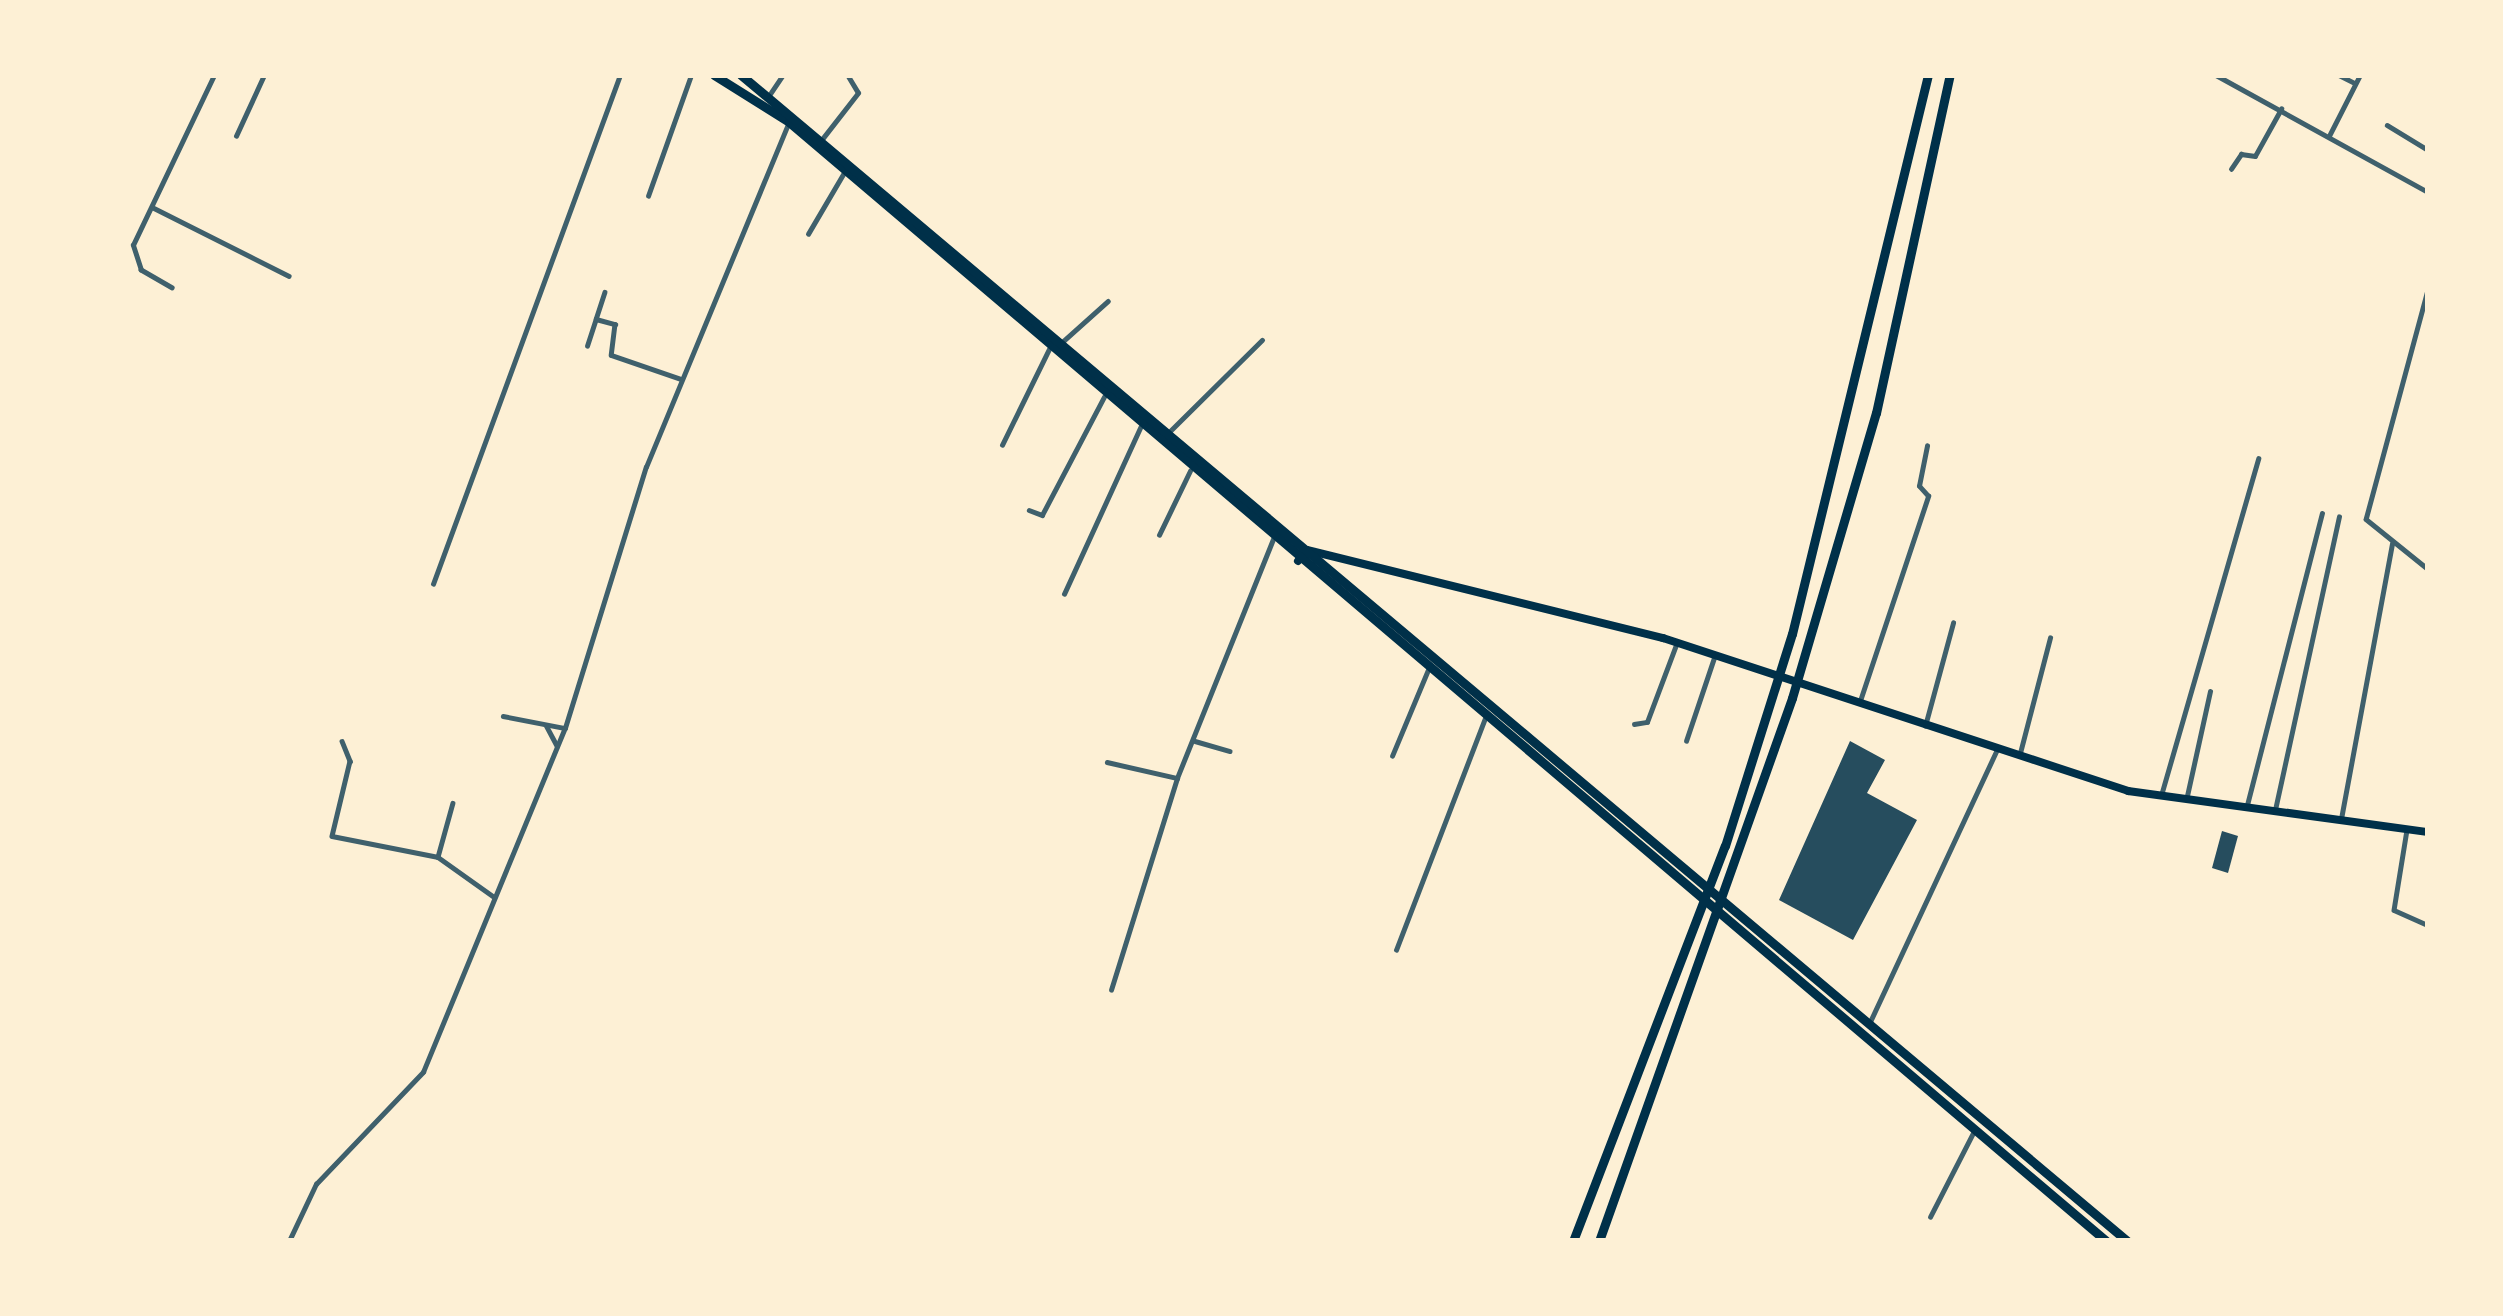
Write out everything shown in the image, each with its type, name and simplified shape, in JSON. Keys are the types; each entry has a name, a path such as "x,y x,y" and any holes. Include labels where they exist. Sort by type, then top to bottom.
{"highway":[{"path":"714,75 823,138 1190,471 2106,1241"},
{"path":"741,75 770,94 845,171 1307,550 2127,1241"},
{"path":"1573,1241 1725,846 1792,634 1928,75"},
{"path":"1599,1241 1741,859 1792,698 1882,391 1950,75"},
{"path":"1336,575 1345,561"}],"main road":[{"path":"1298,561 1307,550 1676,643 1860,701 1996,752 2161,798 2428,832"}],"street":[{"path":"172,288 133,257 214,75"},
{"path":"236,136 263,75"},
{"path":"433,584 620,75"},
{"path":"648,196 691,75"},
{"path":"770,94 783,75"},
{"path":"823,138 858,92 847,75"},
{"path":"2216,75 2428,192"},
{"path":"2234,83 2238,75"},
{"path":"2339,75 2355,83"},
{"path":"2329,136 2360,75"},
{"path":"2231,169 2241,154 2255,155 2281,110"},
{"path":"290,1241 316,1184 423,1072 565,728 681,379 792,118"},
{"path":"2387,125 2428,150"},
{"path":"808,234 845,171"},
{"path":"152,207 289,276"},
{"path":"2428,290 2366,519 2428,569"},
{"path":"587,346 605,292"},
{"path":"1002,445 1055,346 1108,301"},
{"path":"596,319 615,324 610,355 681,379"},
{"path":"1165,436 1262,340"},
{"path":"1029,510 1043,514 1104,397"},
{"path":"1064,594 1140,428"},
{"path":"1860,701 1928,496 1919,482 1927,446"},
{"path":"2161,798 2258,459"},
{"path":"1159,535 1190,471"},
{"path":"2246,810 2322,513"},
{"path":"2275,812 2339,517"},
{"path":"1111,990 1178,778 1273,539"},
{"path":"2341,819 2392,544"},
{"path":"1925,726 1953,623"},
{"path":"2018,758 2050,638"},
{"path":"1634,724 1647,722 1676,643"},
{"path":"1686,741 1715,656"},
{"path":"1392,756 1428,670"},
{"path":"2186,801 2210,691"},
{"path":"503,716 565,728"},
{"path":"1396,950 1485,718"},
{"path":"546,724 557,746"},
{"path":"1192,740 1230,751"},
{"path":"342,741 350,761 332,836 438,857 494,897"},
{"path":"1868,1026 1996,752"},
{"path":"1107,762 1178,778"},
{"path":"438,857 453,803"},
{"path":"2407,830 2393,910 2428,926"},
{"path":"1930,1217 1974,1130"}],"building":[{"path":"1850,741 1885,760 1867,793 1917,820 1853,940 1779,900"},
{"path":"2222,831 2238,836 2228,873 2212,868"}]}
